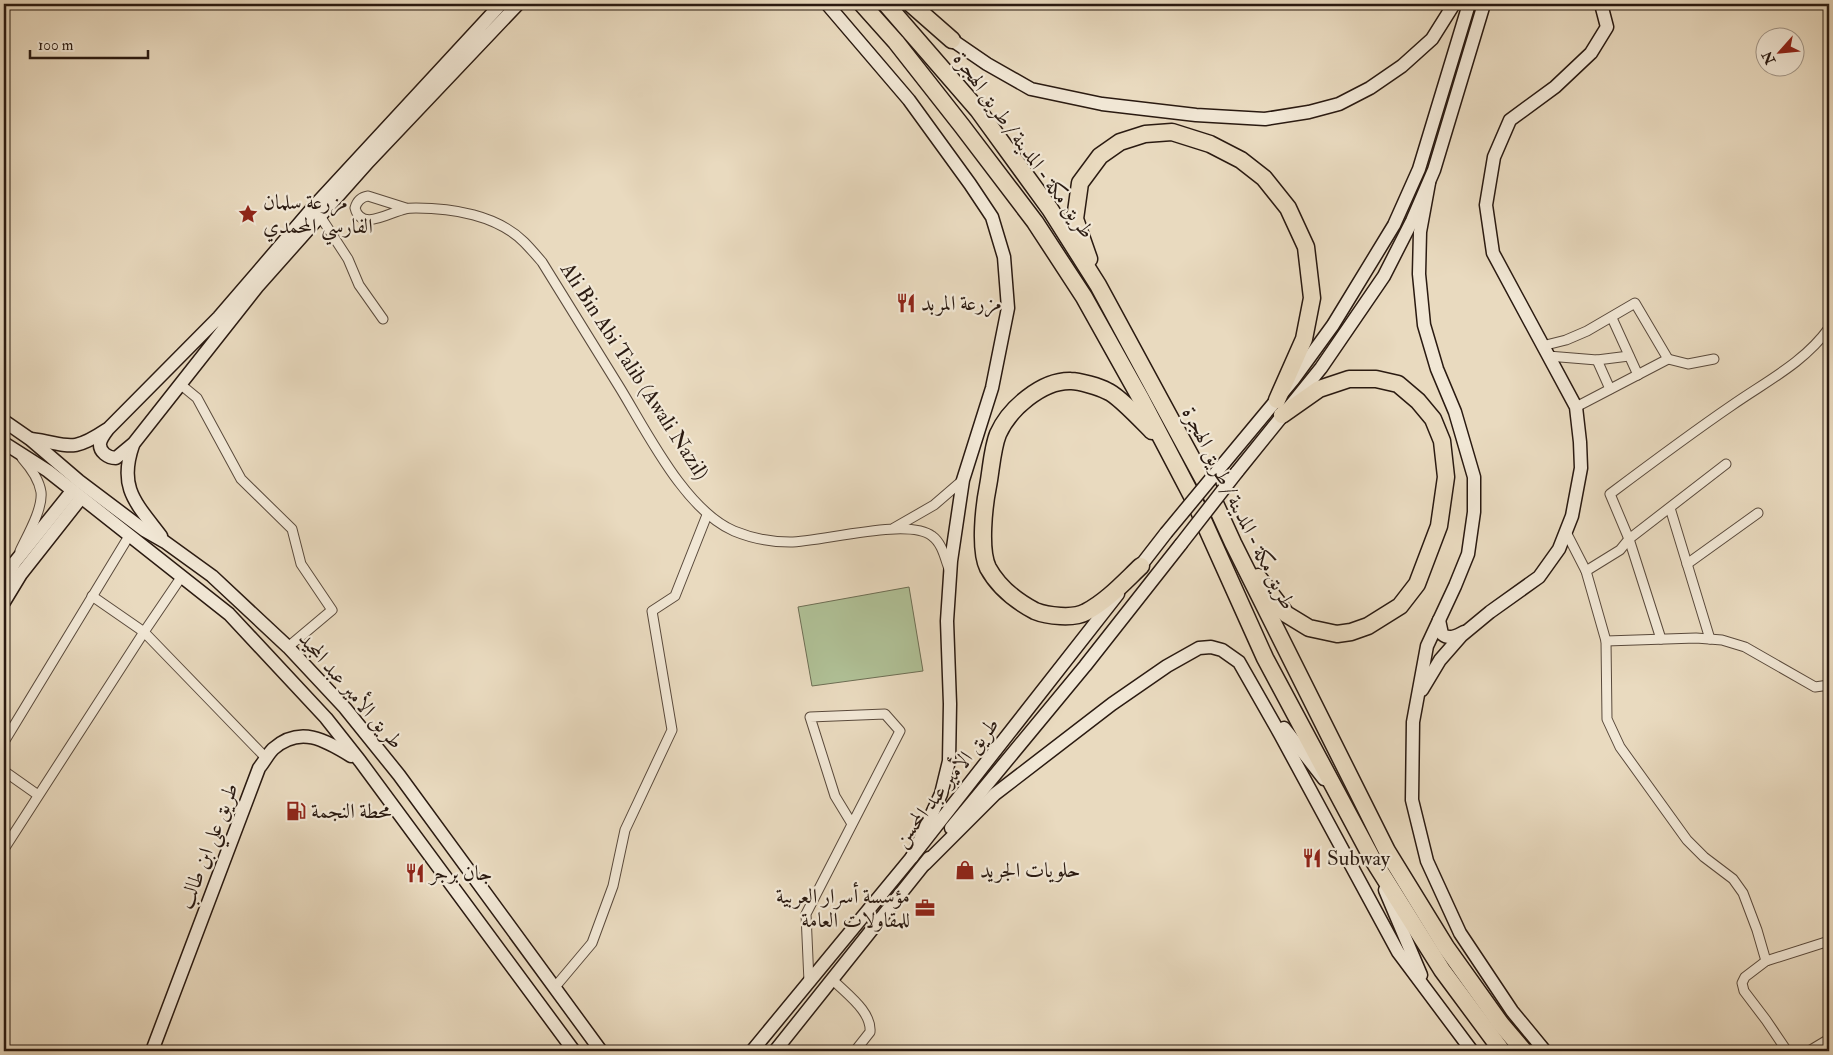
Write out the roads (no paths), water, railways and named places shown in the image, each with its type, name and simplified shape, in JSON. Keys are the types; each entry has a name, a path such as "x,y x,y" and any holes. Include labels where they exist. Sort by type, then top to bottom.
{"highway":[{"name":"طريق مكة - المدينة / طريق الهجرة","path":"862,4 908,57 1035,222 1084,297 1194,500 1266,658 1342,803"},
{"name":"طريق مكة - المدينة / طريق الهجرة","path":"886,4 978,110 1050,209 1098,285 1208,488 1233,543 1387,851 1446,947 1501,1024 1524,1051"},
{"path":"911,4 952,40"},
{"path":"1098,285 1076,220 1080,184 1100,156 1120,142 1145,134 1172,132 1210,144 1241,160 1264,178 1288,208 1306,247 1312,298 1304,339 1279,407"},
{"path":"1233,543 1286,614 1310,628 1337,634 1368,626 1400,606 1417,584 1439,526 1446,477 1442,441 1433,419 1418,401 1398,384 1376,379 1349,379 1319,389 1279,407"},
{"path":"1141,566 1103,602 1084,614 1063,616 1043,614 1019,603 1000,585 987,567 984,546 984,506 998,435 1011,414 1033,392 1051,385 1070,381 1108,391 1139,418 1166,447"},
{"path":"1342,803 1373,860 1442,970 1502,1051"}],"main road":[{"path":"30,438 73,446 84,443 108,429 219,317 322,196 501,4"},
{"path":"108,429 100,444 101,450 106,456 116,458 134,443 257,287 416,110 518,4"},
{"path":"827,4 909,100 970,184 992,217 1004,257 1008,308 992,388 963,480 950,573 947,621 950,704 949,761 941,794 912,857"},
{"path":"920,4 952,40 987,64 1031,89 1102,104 1196,115 1265,119 1309,112 1339,104 1370,88 1402,66 1432,39 1454,4"},
{"path":"1279,407 1333,325 1394,224 1419,169 1469,4"},
{"path":"1279,407 1338,346 1384,276 1412,221 1434,170 1484,4"},
{"path":"1418,697 1440,660 1465,633 1490,612 1539,577 1559,549 1572,516 1581,468 1576,407 1493,253 1486,205 1494,157 1510,120 1555,87 1591,53 1607,26 1601,4"},
{"path":"1429,183 1420,232 1419,274 1424,325 1474,477 1474,512 1468,554 1427,646 1413,722 1412,800 1427,861 1460,933 1512,1010 1544,1051"},
{"name":"طريق الأمير عبد المحسن","path":"752,1051 912,857 1166,533 1224,463 1279,407"},
{"name":"طريق الأمير عبد المحسن","path":"775,1051 925,864 969,805 1085,666 1181,544 1237,472 1279,407"},
{"name":"طريق الأمير عبد المجيد","path":"4,421 30,438 66,472 144,530 165,542 212,576 288,646 345,708 399,775 601,1051"},
{"name":"طريق الأمير عبد المجيد","path":"4,443 48,471 229,614 326,718 360,761 574,1051"},
{"path":"134,443 127,468 130,491 135,501 165,542"},
{"path":"4,581 15,562 76,495"},
{"path":"4,602 21,574 76,495"},
{"path":"1439,620 1442,634 1445,637 1455,637 1465,633"},
{"path":"925,864 996,794 1085,724 1185,655 1199,648 1211,646 1222,650 1239,662 1398,952 1472,1051"},
{"path":"1255,690 1342,803"},
{"name":"طريق علي ابن طالب","path":"152,1051 259,768 266,758 273,749 290,738 310,736 330,743 360,761"},
{"path":"1373,860 1430,996"}],"street":[{"name":"Ali Bin Abi Talib (Awali Nazil)","path":"406,208 370,220 360,217 356,208 359,200 363,196 368,196 406,208 444,210 471,214 504,227 524,241 542,262 678,482 708,515 733,531 761,540 790,542 894,528"},
{"path":"320,216 348,259 359,285 383,319"},
{"path":"1545,351 1612,318 1636,303 1668,359"},
{"path":"1612,318 1638,375"},
{"path":"1661,639 1629,539 1610,494 1699,427 1790,367 1809,351 1829,328"},
{"path":"1545,351 1597,360 1629,356"},
{"path":"1576,407 1668,359 1688,364 1714,359"},
{"path":"1597,360 1610,389"},
{"path":"180,384 197,398 241,479 292,530 301,564 332,610 288,646"},
{"path":"15,450 30,468 41,493 33,522 15,562"},
{"path":"1586,571 1620,550 1629,539 1726,464"},
{"path":"894,528 934,505 963,480"},
{"path":"1670,508 1710,639"},
{"path":"1687,564 1758,513"},
{"path":"555,987 592,943 612,886 625,830 672,730 652,610 674,596 708,515"},
{"path":"894,528 918,531 931,535 939,544 950,573"},
{"path":"1566,532 1586,571 1606,641 1607,719 1611,730 1620,746 1687,840 1733,879 1743,894 1757,930 1766,962"},
{"path":"4,742 129,536"},
{"path":"4,848 182,576"},
{"path":"92,596 144,632 266,758"},
{"path":"1606,641 1661,639 1722,640 1745,647 1815,687 1829,685"},
{"path":"809,982 806,914 900,732 885,714 810,716 835,796 852,824"},
{"path":"4,771 38,795"},
{"path":"1787,1051 1744,991 1742,983 1745,977 1766,962 1829,942"},
{"path":"832,979 864,1012 868,1020 870,1032 855,1051"},
{"path":"1809,1051 1829,1039"}],"place":[{"name":"مزرعة سلمان الفارسي المحمدي","path":"248,214"},
{"name":"مزرعة المربد","path":"906,303"},
{"name":"محطة النجمة","path":"296,811"},
{"name":"Subway","path":"1312,858"},
{"name":"حلويات الجريد","path":"965,870"},
{"name":"جان برجر","path":"415,873"},
{"name":"مؤسسة أسرار العربية للمقاولات العامة","path":"925,908"}]}
